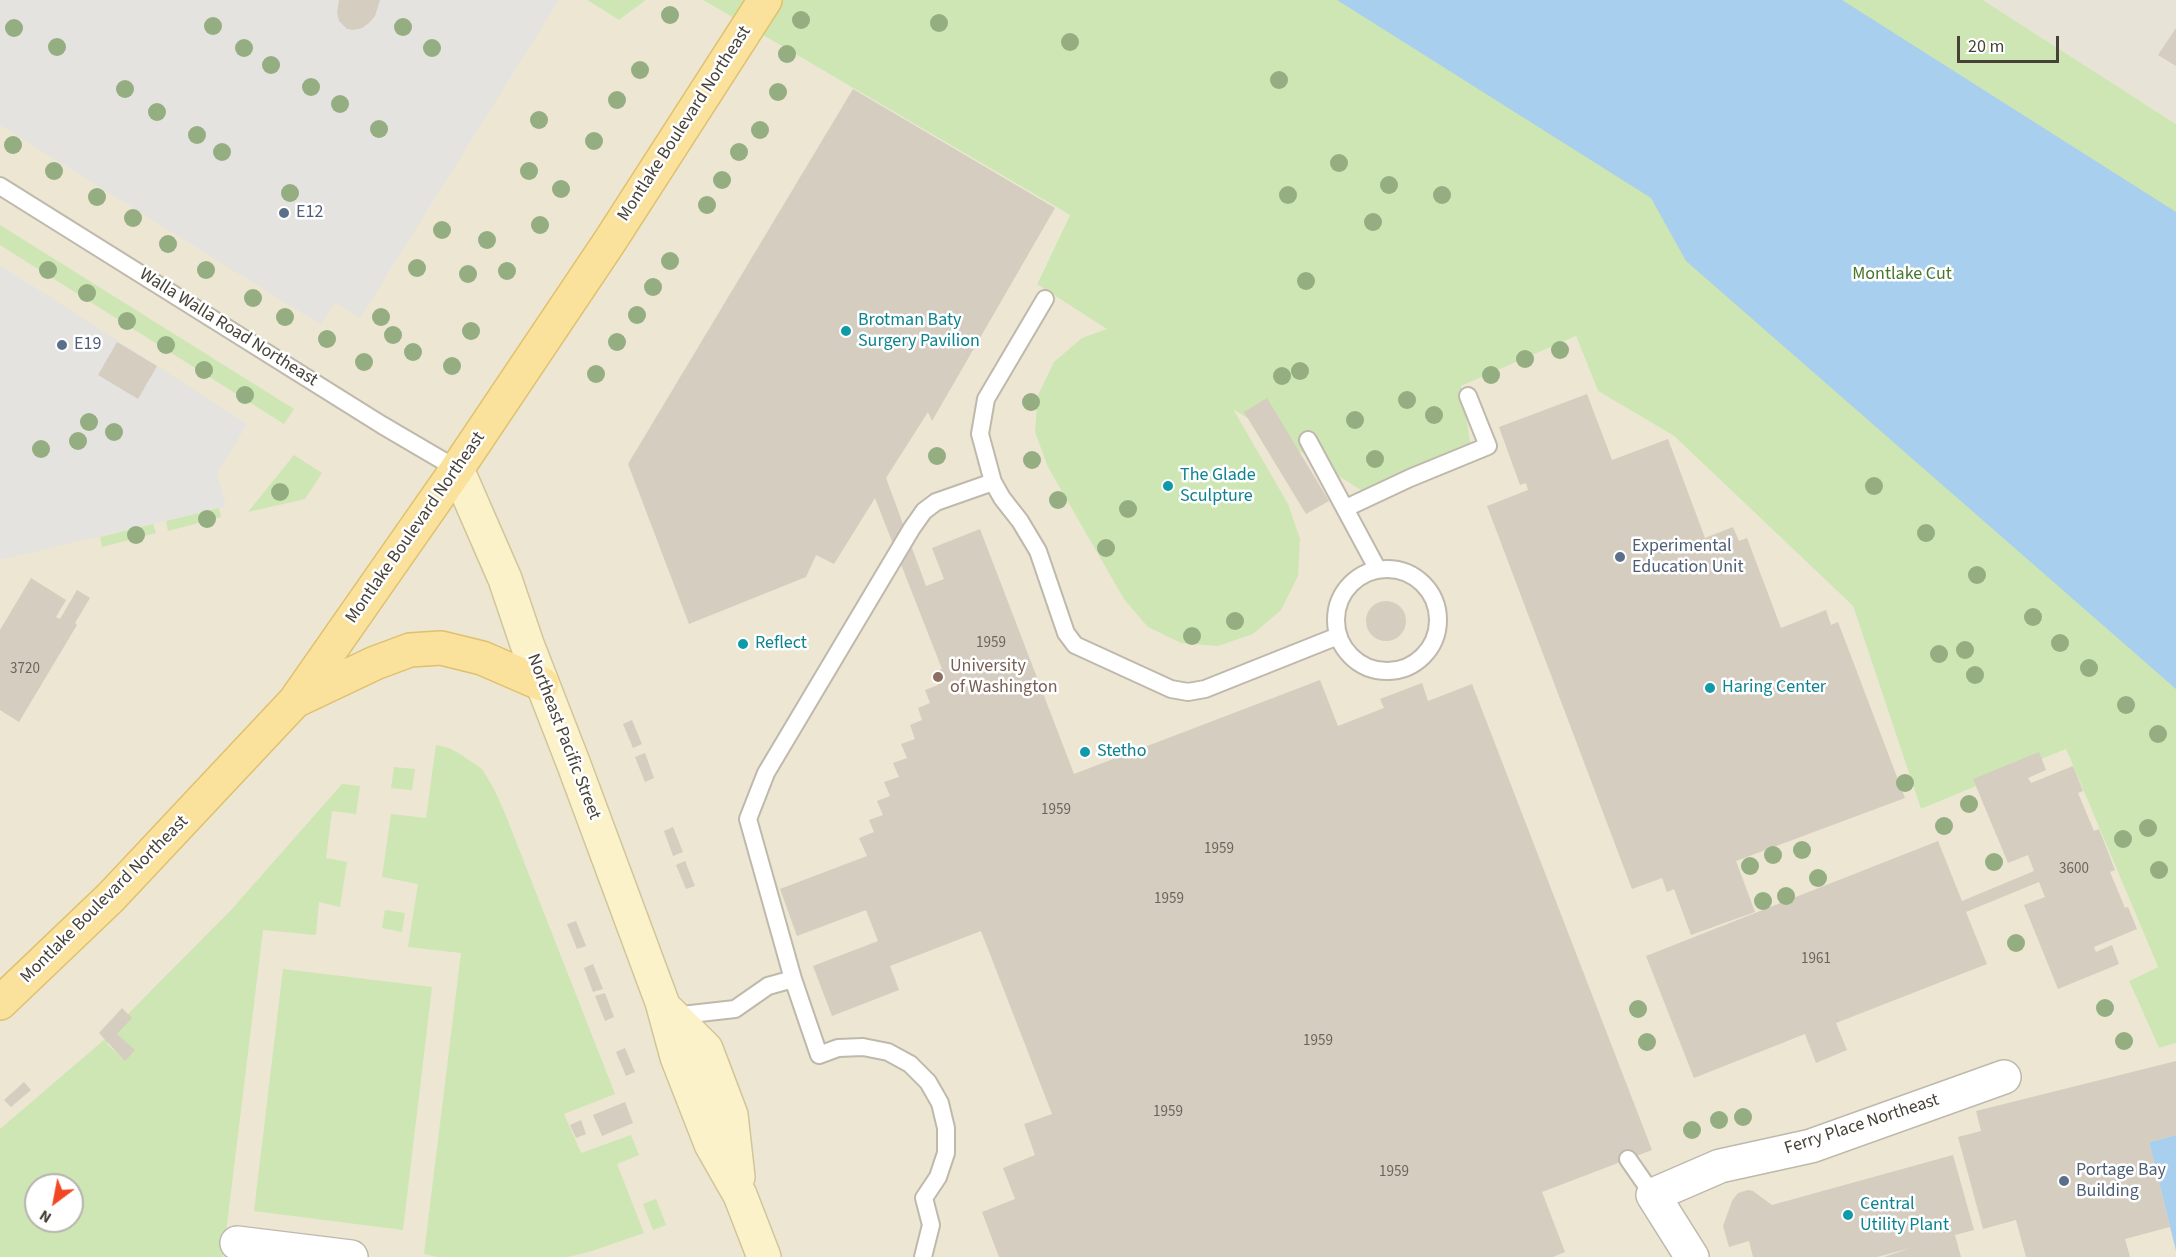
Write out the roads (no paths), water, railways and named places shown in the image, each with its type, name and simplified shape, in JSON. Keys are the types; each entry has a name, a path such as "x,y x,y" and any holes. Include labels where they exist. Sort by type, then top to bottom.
{"main road":[{"name":"Montlake Boulevard Northeast","path":"0,1004 111,897 295,700 457,469 765,0"},
{"name":"Northeast Pacific Street","path":"457,469 505,579 542,684 668,1013 706,1049 731,1115 740,1195 764,1257"},
{"path":"295,700 375,663 410,650 441,648 482,658 542,684"}],"street":[{"name":"Ferry Place Northeast","path":"1653,1196 1720,1166 1811,1146 2004,1077"},
{"path":"1653,1196 1692,1257"},
{"path":"237,1243 351,1257"}],"lane":[{"name":"Walla Walla Road Northeast","path":"0,186 382,425 457,469"},
{"path":"1045,299 986,399 980,434 993,482 1038,551 1066,633 1075,645 1171,689 1188,692 1205,689 1338,636"},
{"path":"1346,508 1410,478 1488,446 1468,396"},
{"path":"1308,440 1378,570"},
{"path":"923,1257 931,1225 924,1198 938,1177 945,1153 946,1128 940,1103 928,1082 910,1064 888,1052 863,1047 838,1048 819,1055 793,979 750,833 748,819 766,773 924,511 936,502 993,482"},
{"path":"1391,569 1407,573 1420,581 1430,593 1436,608 1438,623 1435,638 1427,652 1416,663 1401,669 1386,672 1370,669 1356,661 1345,650 1338,636 1335,619 1338,603 1346,588 1359,577 1378,570 1391,569"},
{"path":"668,1013 735,1009 768,986 793,979"},
{"path":"1628,1159 1653,1196"}],"water":[{"name":"Montlake Cut","path":"1337,0 1842,0 2176,212 2176,689 1686,261 1651,198"},
{"path":"2176,1135 2176,1251 2149,1142"}],"place":[{"name":"E12","path":"284,213"},
{"name":"Brotman Baty Surgery Pavilion","path":"846,331"},
{"name":"E19","path":"62,345"},
{"name":"The Glade Sculpture","path":"1168,486"},
{"name":"Experimental Education Unit","path":"1620,557"},
{"name":"Reflect","path":"743,644"},
{"name":"University of Washington","path":"938,677"},
{"name":"Haring Center","path":"1710,688"},
{"name":"Stetho","path":"1085,752"},
{"name":"Portage Bay Building","path":"2064,1181"},
{"name":"Central Utility Plant","path":"1848,1215"}]}
